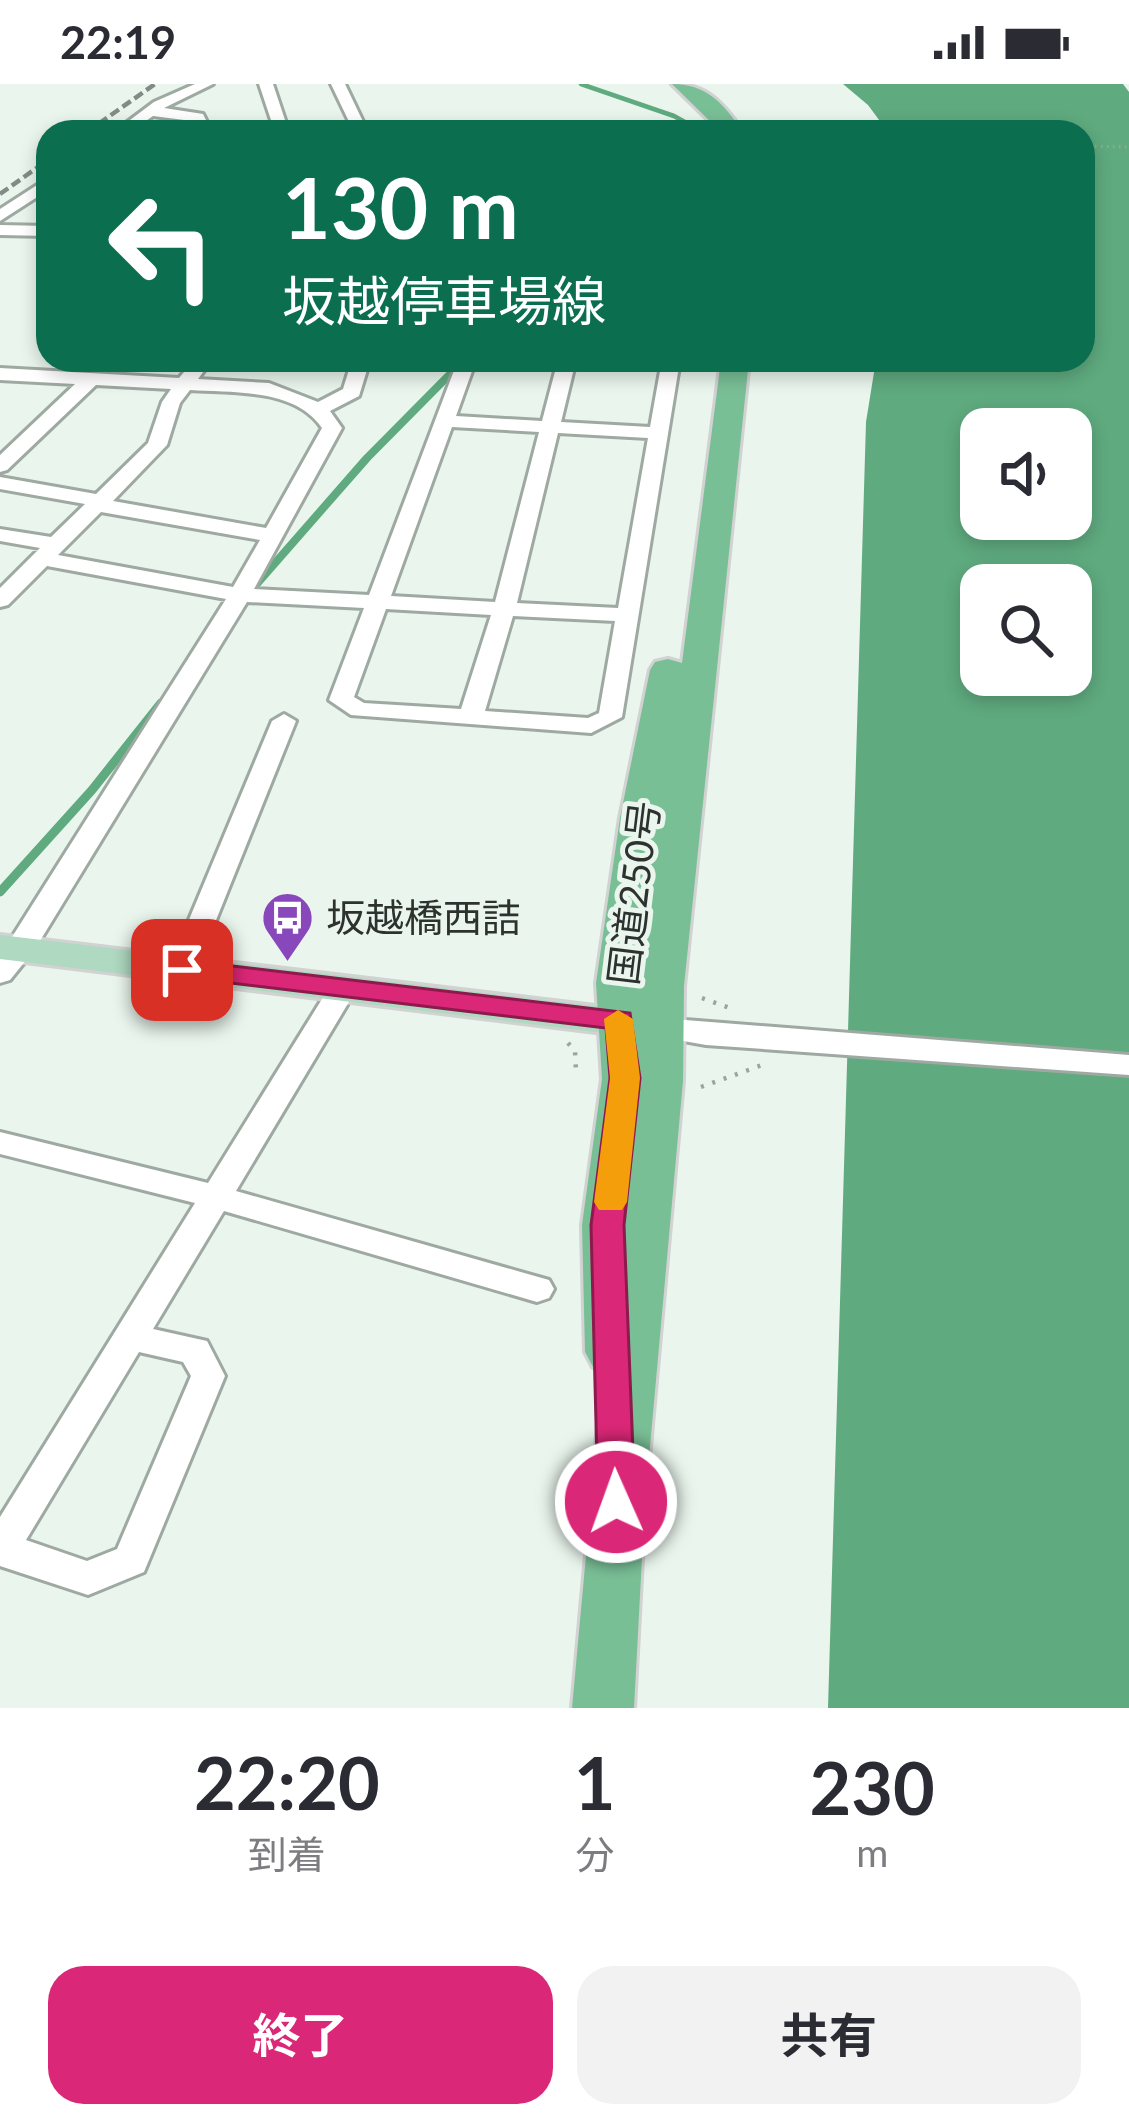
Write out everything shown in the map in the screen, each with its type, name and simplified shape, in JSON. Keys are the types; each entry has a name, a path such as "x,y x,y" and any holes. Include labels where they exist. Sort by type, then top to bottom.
{"highway":[{"path":"683,84 723,120"},
{"path":"703,84 742,120"},
{"name":"国道250号","path":"662,1028 618,983 712,372"},
{"name":"国道250号","path":"603,1708 616,1502 646,1235 692,694 733,372"}],"main road":[{"path":"7,957 182,970 662,1028"}],"street":[{"path":"138,120 183,88 206,84"},
{"path":"266,84 278,120"},
{"path":"338,84 355,120"},
{"path":"155,108 199,120"},
{"path":"0,216 36,191"},
{"path":"0,230 36,231"},
{"path":"60,377 64,372"},
{"path":"0,600 157,445 171,402 194,372"},
{"path":"319,409 352,392 358,372"},
{"path":"463,372 341,700 359,710 592,726 610,717 669,372"},
{"path":"471,717 505,610 564,372"},
{"path":"0,374 269,389 319,409 332,428 240,595 7,957"},
{"path":"0,466 91,379"},
{"path":"446,421 658,433"},
{"path":"0,483 273,536"},
{"path":"0,535 50,552 240,595 626,615"},
{"path":"182,970 284,722"},
{"path":"130,1337 195,1351 208,1376 131,1560 88,1578 1,1549 130,1337 342,990"},
{"path":"662,1028 1129,1065"},
{"path":"0,1143 216,1197 537,1289"}],"path":[{"path":"1095,146 1129,147"}],"shaded area":[{"path":"843,84 1123,84 1129,92 1129,1708 828,1708 866,422 874,372 1095,372 1095,120 879,120"}],"waterway":[{"path":"581,84 681,120"},
{"path":"254,587 367,458 452,372"},
{"path":"0,892 92,790 161,703"}],"railway":[{"path":"104,120 155,84"},
{"path":"0,194 36,168"}],"slow traffic":[{"path":"610,1202 625,1078 618,1019"}],"place":[{"name":"坂越橋西詰","path":"287,963"}],"route":[{"path":"182,970 620,1020 625,1078 608,1225 616,1502"}]}
